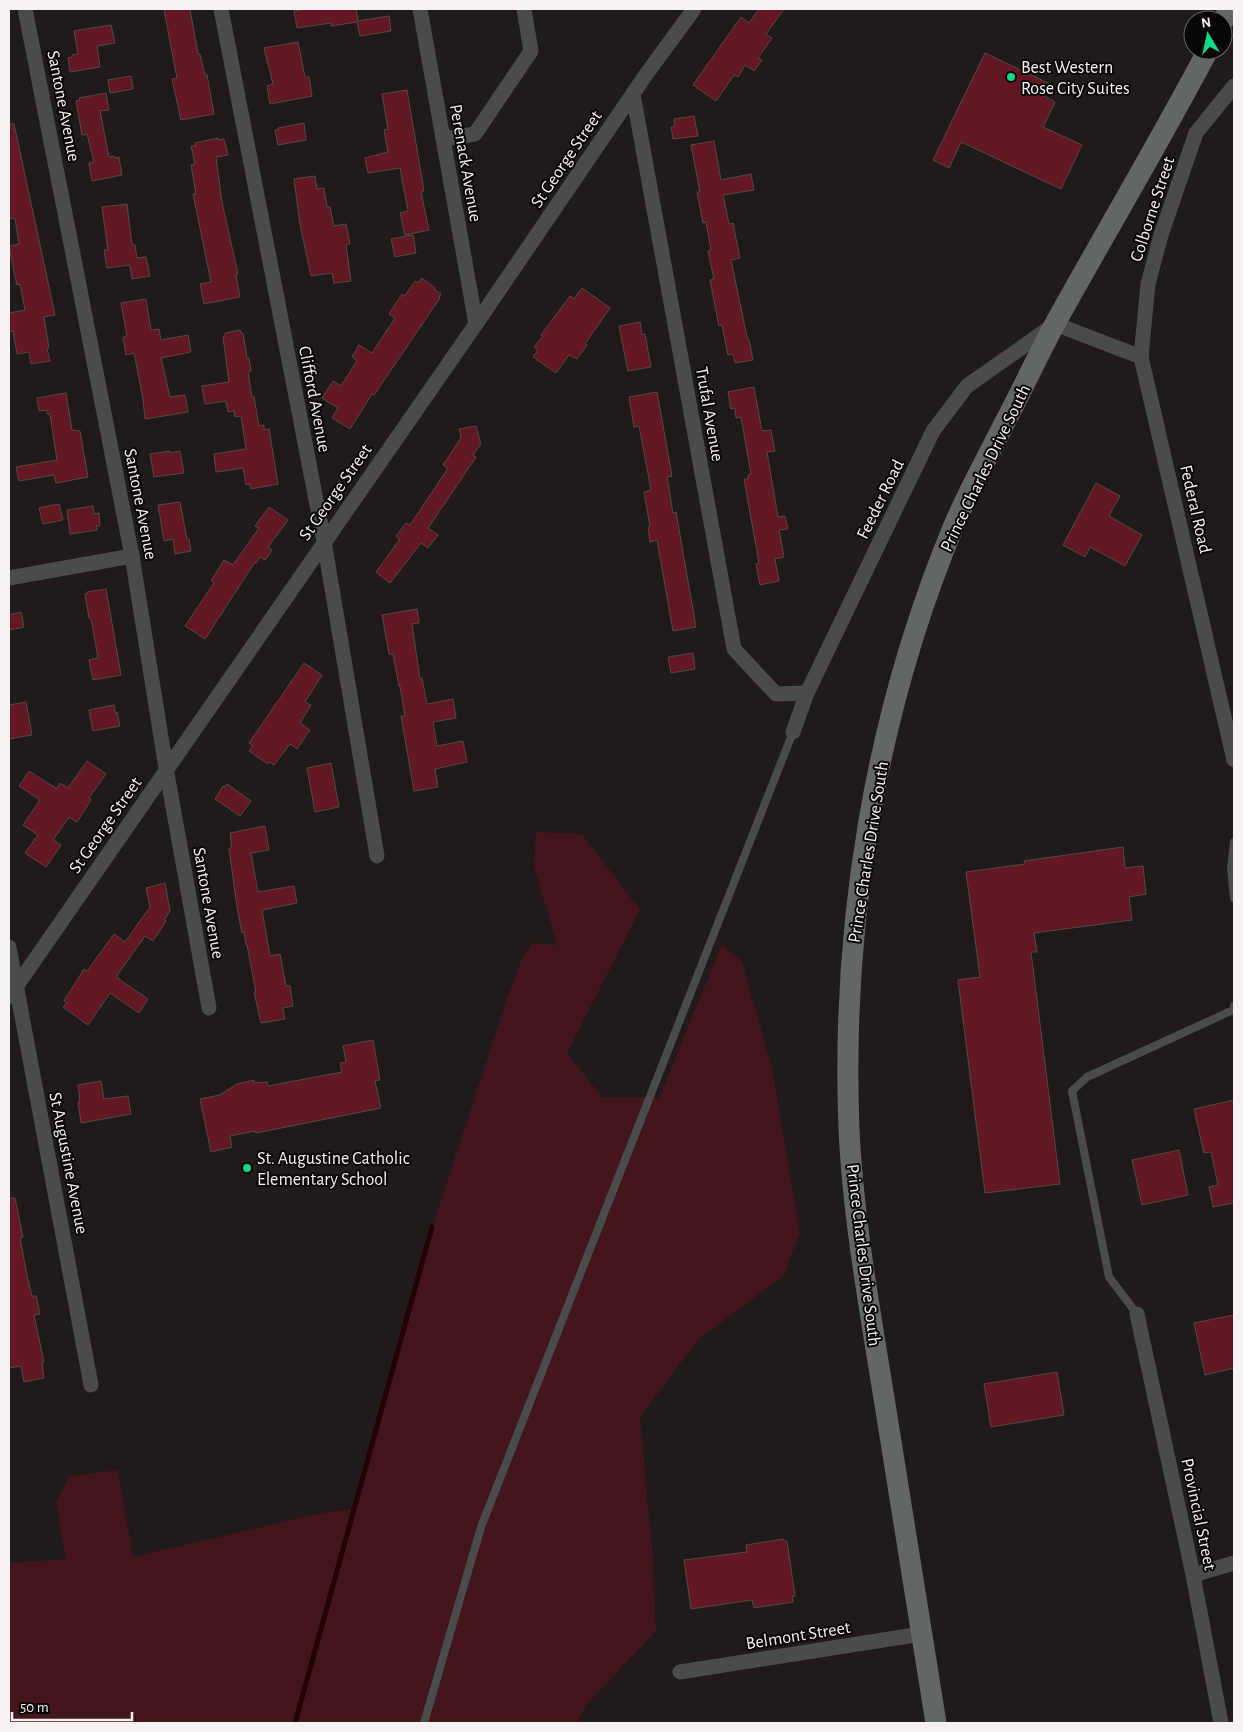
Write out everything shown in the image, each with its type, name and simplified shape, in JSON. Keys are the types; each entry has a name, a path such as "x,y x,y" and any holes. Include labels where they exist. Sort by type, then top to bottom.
{"main road":[{"name":"Prince Charles Drive South","path":"936,1723 864,1271 854,1194 849,1130 848,1043 852,958 866,836 889,722 923,607 956,521 1055,324 1202,60"}],"street":[{"name":"Santone Avenue","path":"25,9 132,556 166,768 209,1008"},
{"name":"Clifford Avenue","path":"221,9 324,541 377,856"},
{"name":"Perenack Avenue","path":"420,9 476,324"},
{"path":"443,139 475,134 531,51 524,9"},
{"name":"St George Street","path":"13,991 476,324 633,94 694,9"},
{"name":"Colborne Street","path":"1141,357 1148,284 1161,235 1196,133 1234,86"},
{"name":"Trufal Avenue","path":"633,94 734,649 776,694 807,692"},
{"path":"1055,324 1141,357"},
{"name":"Feeder Road","path":"793,732 807,692 932,431 967,386 1055,324"},
{"name":"Federal Road","path":"1141,357 1234,760"},
{"path":"9,578 132,556"},
{"name":"St Augustine Avenue","path":"9,947 13,991 91,1385"},
{"name":"Provincial Street","path":"1138,1314 1193,1575 1221,1723"},
{"path":"1193,1575 1234,1563"},
{"name":"Belmont Street","path":"680,1672 921,1634"}],"lane":[{"path":"424,1723 481,1527 793,732"},
{"path":"1234,842 1231,868 1234,898"},
{"path":"1138,1314 1109,1277 1072,1091 1087,1077 1233,1010 1234,1006"}],"shaded area":[{"path":"536,832 582,834 640,910 567,1053 602,1097 659,1098 722,944 742,962 772,1068 800,1232 784,1275 698,1340 640,1417 653,1559 656,1631 586,1705 577,1723 9,1723 9,1563 66,1559 56,1502 70,1476 118,1470 133,1557 321,1513 354,1509 432,1227 508,996 522,958 533,943 557,945 534,866"}],"building":[{"path":"190,9 198,54 200,54 205,75 207,75 214,114 181,120 172,79 177,78 164,10"},
{"path":"307,9 356,9 358,21 389,16 391,31 360,36 357,22 331,26 331,23 297,28 294,11"},
{"path":"759,9 784,9 766,34 772,38 758,58 762,60 754,71 745,65 738,77 734,75 716,101 693,85 741,17 749,23"},
{"path":"111,25 115,43 97,46 100,67 70,72 68,58 78,54 74,31"},
{"path":"298,42 305,77 309,77 312,96 270,104 267,86 273,84 264,48"},
{"path":"985,53 1050,84 1044,96 1055,102 1043,127 1082,145 1061,189 961,142 949,168 933,160"},
{"path":"131,76 133,89 110,93 108,80"},
{"path":"407,90 424,191 421,192 429,230 405,235 400,213 408,211 400,168 368,173 365,158 388,152 384,130 388,129 382,94"},
{"path":"106,93 109,110 100,111 109,157 119,157 122,175 92,181 89,163 94,162 87,134 82,135 76,101 80,100 79,98"},
{"path":"694,116 698,136 673,139 671,127 675,126 674,119"},
{"path":"304,123 306,140 278,145 275,130"},
{"path":"9,124 14,124 55,315 44,317 50,361 31,364 29,352 17,354 13,331 9,332 9,313 25,310 20,284 17,285 9,246 19,244 15,218 9,219"},
{"path":"218,138 218,140 224,139 228,155 216,157 222,202 238,274 236,275 240,297 204,304 200,284 211,282 193,194 196,194 191,165 195,164 191,146 196,146 195,143"},
{"path":"714,141 721,180 751,174 754,190 723,195 729,224 733,223 740,258 731,260 753,360 735,363 733,354 728,355 722,325 719,326 710,280 714,279 708,251 711,250 706,222 703,223 697,192 700,192 691,145"},
{"path":"315,176 317,189 324,188 327,207 330,207 334,226 346,224 350,244 346,245 351,281 334,283 332,273 311,276 300,224 294,179"},
{"path":"127,204 132,245 135,245 137,258 146,257 150,276 132,279 130,265 107,268 104,250 108,250 102,207"},
{"path":"413,235 416,253 395,257 391,239"},
{"path":"422,278 441,294 440,298 374,395 372,394 350,429 332,418 338,408 322,398 333,381 341,386 357,361 352,357 359,345 372,353 395,318 389,314 402,294 405,296 415,281 418,283"},
{"path":"582,288 610,308 577,359 569,355 556,373 533,357 538,350 534,347 570,296 574,299"},
{"path":"146,299 151,330 159,329 161,340 188,335 191,352 161,358 170,397 185,395 188,412 145,419 134,353 126,355 123,337 127,336 121,303"},
{"path":"640,322 642,335 645,334 651,367 628,371 619,326"},
{"path":"240,330 243,333 247,358 249,358 251,371 248,372 259,426 264,425 264,430 269,429 278,484 251,489 250,484 246,485 243,468 216,472 214,454 246,449 241,416 235,417 234,411 228,412 226,401 205,404 202,386 229,382 223,337 225,333"},
{"path":"754,387 762,431 771,430 775,451 767,452 778,517 785,516 788,529 779,530 784,557 775,559 779,581 760,585 756,564 759,563 744,479 748,479 748,475 751,474 741,417 736,418 735,408 731,409 728,392"},
{"path":"657,392 672,476 667,477 673,513 676,512 696,627 673,631 657,540 650,542 648,527 650,526 644,492 651,490 639,426 634,427 629,397"},
{"path":"66,393 72,430 80,431 88,477 56,483 54,475 19,481 16,467 57,460 50,414 47,414 47,410 39,411 37,398"},
{"path":"476,426 481,444 473,455 476,457 428,528 438,535 428,548 421,543 390,583 376,572 400,539 396,536 406,523 410,525 447,470 447,467 443,465 461,438 459,429"},
{"path":"170,451 170,453 180,451 184,473 154,477 150,454"},
{"path":"1096,483 1120,496 1109,516 1142,535 1125,566 1090,547 1085,557 1063,545"},
{"path":"180,502 191,551 175,554 173,539 164,541 158,505"},
{"path":"59,504 63,520 43,524 39,508"},
{"path":"93,506 94,514 99,513 100,526 96,526 97,530 70,534 67,510"},
{"path":"269,507 288,520 268,547 272,550 265,560 260,557 255,562 205,639 185,626 214,583 211,581 224,560 233,565 259,528 255,526"},
{"path":"106,589 121,675 93,680 89,660 98,658 85,594"},
{"path":"417,609 419,623 412,624 420,679 422,678 427,704 453,699 456,718 433,722 437,746 463,741 467,762 435,769 438,787 414,791 401,716 405,716 400,686 393,654 389,654 382,615"},
{"path":"21,612 24,627 9,630 9,615"},
{"path":"693,653 695,669 671,673 668,657"},
{"path":"304,663 322,675 305,702 311,705 300,723 310,730 297,749 290,744 274,765 270,762 268,764 249,751 253,746 249,743"},
{"path":"26,702 32,735 9,739 9,705"},
{"path":"114,705 120,726 93,731 89,710"},
{"path":"87,761 106,774 89,798 91,800 77,822 69,817 53,840 61,845 46,867 25,853 38,835 23,825 40,800 19,786 29,771 57,789 60,783 68,788"},
{"path":"331,763 339,807 315,812 307,768"},
{"path":"227,784 251,801 240,816 215,799 223,786 225,787"},
{"path":"265,826 269,850 251,853 258,892 294,886 297,903 262,910 270,956 280,954 286,986 290,986 293,1006 283,1008 285,1019 261,1023 247,945 244,932 242,933 237,907 229,848 232,848 230,833"},
{"path":"1123,847 1125,868 1143,866 1146,894 1129,897 1132,920 1034,933 1037,952 1031,952 1060,1184 985,1193 958,980 980,977 966,872 1025,864 1024,861"},
{"path":"165,883 170,911 164,920 166,921 153,941 145,936 116,977 148,999 139,1013 110,993 88,1025 63,1007 67,1003 64,1001 84,969 87,971 114,934 125,942 150,907 146,888"},
{"path":"373,1040 380,1080 375,1081 381,1108 256,1133 255,1131 230,1136 232,1147 211,1152 200,1099 220,1095 237,1084 254,1080 254,1083 267,1082 268,1086 342,1072 340,1063 346,1062 343,1046"},
{"path":"101,1081 104,1099 128,1096 131,1114 81,1123 78,1085"},
{"path":"1234,1100 1234,1203 1213,1207 1209,1187 1218,1185 1211,1152 1204,1153 1194,1109"},
{"path":"1179,1150 1188,1195 1142,1205 1132,1160"},
{"path":"9,1198 15,1198 23,1237 20,1238 28,1280 32,1296 36,1296 40,1314 34,1315 44,1362 42,1362 44,1378 24,1382 21,1366 9,1368"},
{"path":"1234,1315 1234,1368 1205,1375 1194,1323"},
{"path":"1057,1372 1064,1415 991,1427 984,1384"},
{"path":"783,1539 787,1541 795,1596 792,1597 793,1602 754,1608 752,1600 691,1609 684,1560 747,1552 746,1545"}],"waterway":[{"path":"295,1723 432,1227"}],"place":[{"name":"Best Western Rose City Suites","path":"1011,77"},
{"name":"St. Augustine Catholic Elementary School","path":"247,1168"}]}
